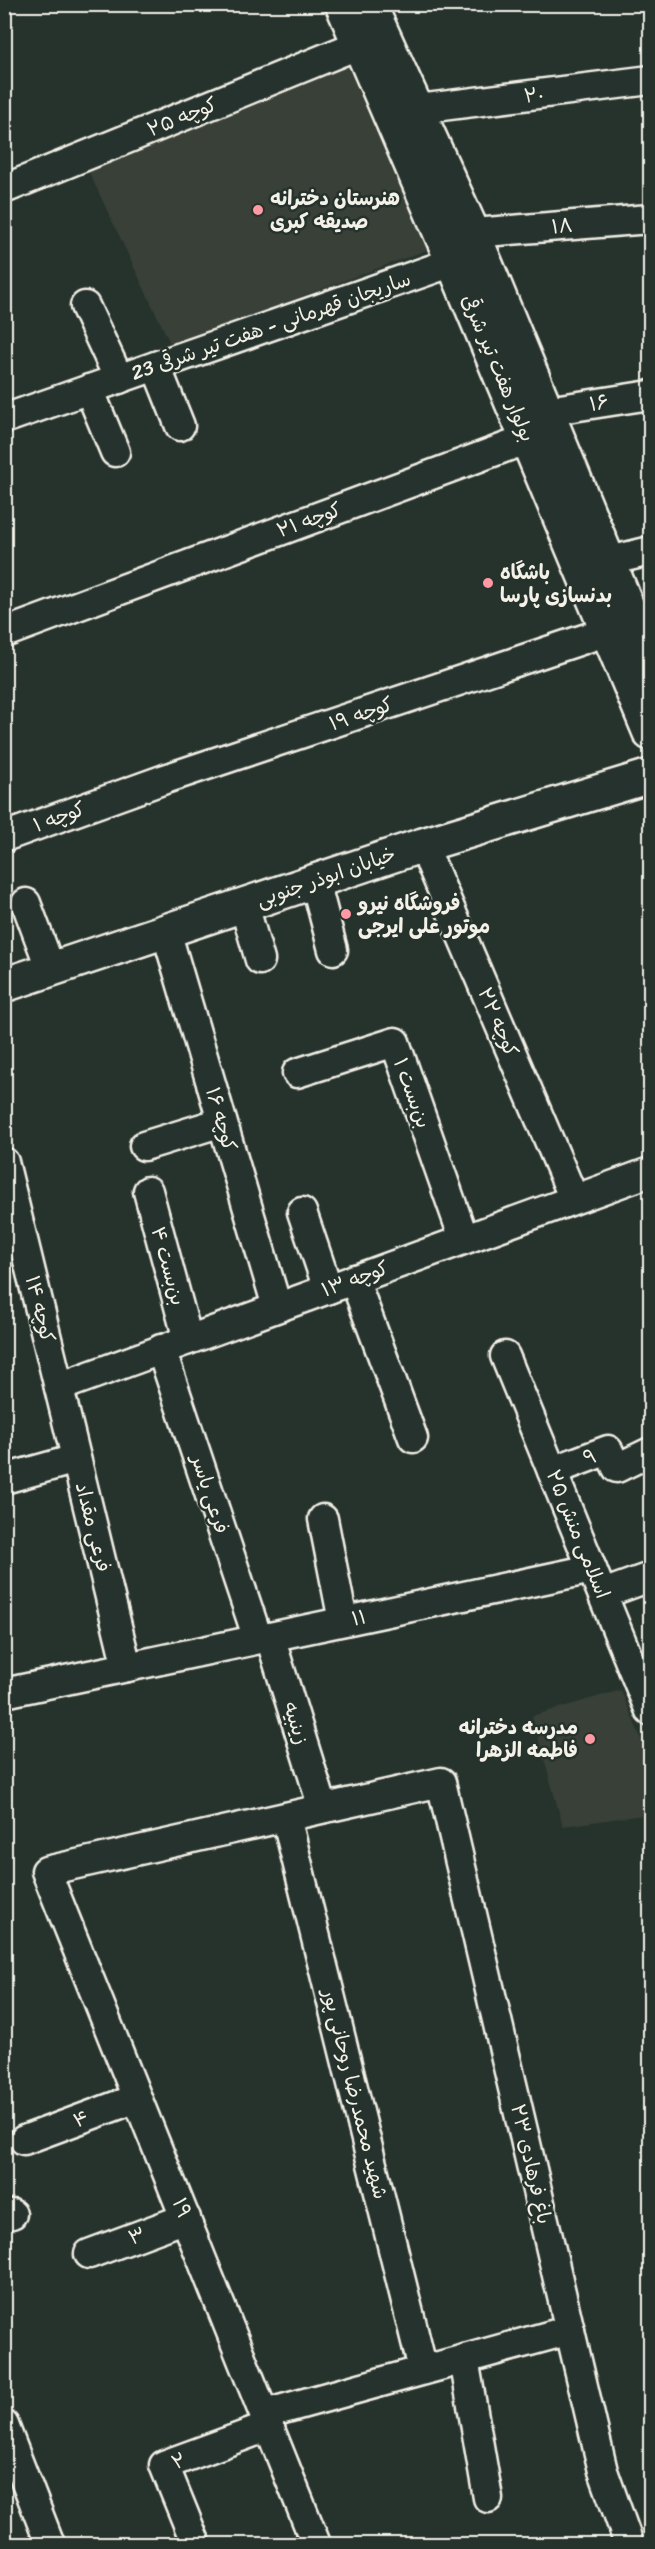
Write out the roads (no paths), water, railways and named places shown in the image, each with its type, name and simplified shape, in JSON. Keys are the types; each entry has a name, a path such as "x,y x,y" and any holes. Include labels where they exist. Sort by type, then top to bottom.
{"main road":[{"name":"بولوار هفت تیر شرقی","path":"342,4 360,44 434,181 473,233 651,662"},
{"name":"بولوار هفت تیر شرقی","path":"369,4 418,109 453,262 651,733"},
{"name":"خیابان ابوذر جنوبی","path":"4,986 423,845 651,776"}],"street":[{"name":"کوچه ۲۵","path":"4,189 360,44"},
{"name":"۲۰","path":"418,109 651,80"},
{"name":"۱۸","path":"473,233 651,219"},
{"name":"ساریجان قهرمانی - هفت تیر شرقی 23","path":"4,419 453,262"},
{"path":"85,306 119,379"},
{"path":"156,366 180,426"},
{"path":"89,390 115,452"},
{"name":"۱۶","path":"547,411 651,395"},
{"name":"کوچه ۲۱","path":"4,633 528,439"},
{"path":"609,561 651,551"},
{"name":"کوچه ۱۹","path":"114,798 608,631"},
{"name":"کوچه ۱","path":"4,837 114,798"},
{"name":"کوچه ۲۲","path":"423,845 574,1199"},
{"path":"315,881 333,950"},
{"path":"26,903 51,970"},
{"path":"244,905 260,960"},
{"name":"کوچه ۱۶","path":"166,931 277,1307"},
{"name":"بن‌بست ۱","path":"297,1073 395,1042 464,1239"},
{"path":"144,1146 222,1122"},
{"name":"کوچه ۱۴","path":"4,1162 10,1212 59,1387"},
{"name":"کوچه ۱۳","path":"59,1387 651,1172"},
{"name":"بن‌بست ۴","path":"148,1191 188,1340"},
{"path":"302,1212 341,1284 413,1438"},
{"name":"فرعی یاسر","path":"161,1349 264,1638"},
{"name":"اسلامی منش ۲۵","path":"505,1356 651,1711"},
{"name":"فرعی مقداد","path":"59,1387 127,1667"},
{"name":"۹","path":"552,1471 608,1450 617,1468 651,1452"},
{"path":"4,1479 76,1459"},
{"path":"323,1519 343,1621"},
{"name":"۱۱","path":"4,1693 343,1621 597,1582 651,1577"},
{"name":"زینبیه","path":"264,1638 323,1809"},
{"name":"باغ فرهادی ۲۳","path":"323,1809 441,1782 603,2471 629,2544"},
{"path":"286,1817 323,1809"},
{"name":"۱۹","path":"286,1817 46,1871 316,2544"},
{"name":"شهید محمدرضا روحانی پور","path":"286,1817 423,2370"},
{"name":"۴","path":"24,2140 137,2098"},
{"name":"۳","path":"89,2254 186,2218"},
{"path":"268,2420 423,2370 570,2330"},
{"path":"464,2359 488,2498"},
{"name":"۲","path":"196,2544 164,2465 268,2420"},
{"path":"4,2425 50,2544"}],"place":[{"name":"هنرستان دخترانه صدیقه کبری","path":"258,210"},
{"name":"باشگاه بدنسازی پارسا","path":"488,583"},
{"name":"فروشگاه نیرو موتور علی ایرجی","path":"346,914"},
{"name":"مدرسه دخترانه فاطمه الزهرا","path":"590,1739"}]}
